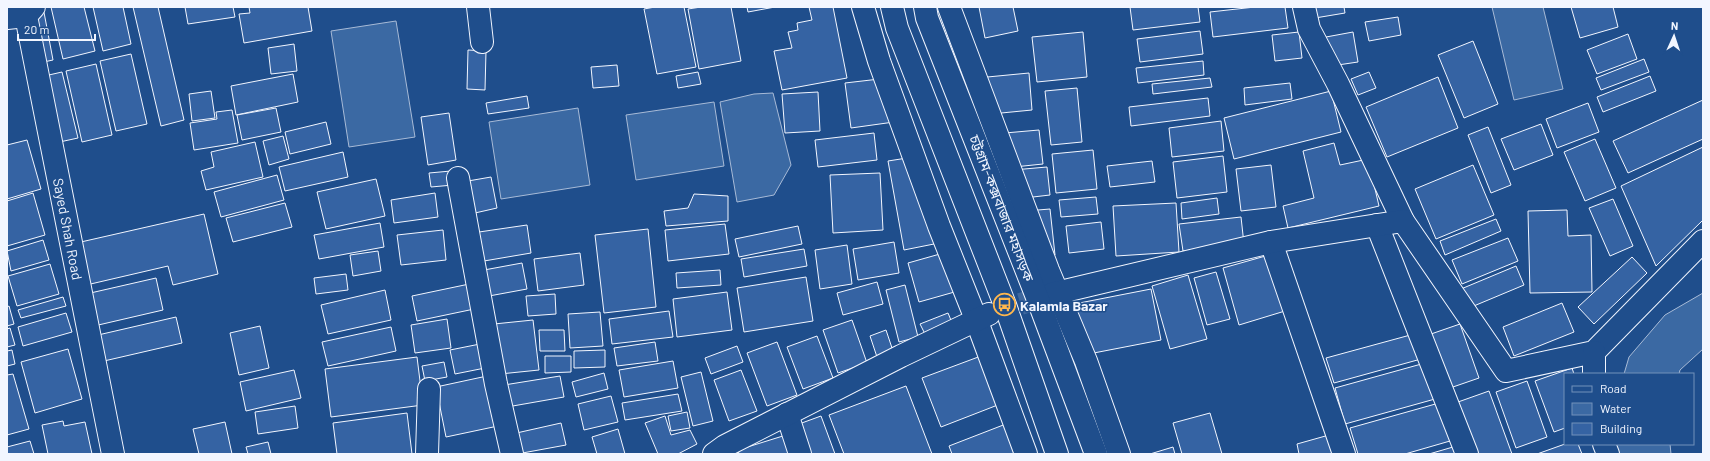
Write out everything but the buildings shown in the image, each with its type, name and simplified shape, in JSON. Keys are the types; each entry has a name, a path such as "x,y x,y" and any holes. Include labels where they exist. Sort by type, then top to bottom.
{"main road":[{"path":"478,7 482,42"},
{"path":"863,7 879,61 931,204 983,317 1026,454"},
{"path":"892,7 897,28 1004,306 1057,454"},
{"name":"চট্টগ্রাম-কক্সবাজার মহাসড়ক","path":"925,7 927,18 1037,297 1096,454"},
{"path":"949,7 1048,270 1055,293 1086,361 1119,454"},
{"path":"1304,7 1309,30 1338,84 1403,221 1506,371 1594,352 1703,242"},
{"name":"Sayed Shah Road","path":"22,14 113,454"},
{"path":"458,178 496,384 512,454"},
{"path":"1055,293 1271,242 1403,221"},
{"path":"1377,225 1467,454"},
{"path":"1271,242 1344,454"},
{"path":"714,454 725,446 787,414 983,317"},
{"path":"1594,352 1594,373"},
{"path":"427,454 429,389"},
{"path":"787,414 800,454"}],"water":[{"path":"1492,7 1543,7 1563,89 1514,100"},
{"path":"396,21 415,137 349,147 331,31"},
{"path":"773,93 791,165 774,195 737,202 720,102 754,94"},
{"path":"714,102 724,166 636,180 626,115"},
{"path":"578,108 590,185 501,199 489,122"},
{"path":"1703,293 1703,349 1680,370 1679,373 1624,373 1629,357 1665,315"},
{"path":"1616,445 1670,445 1671,454 1619,454"}],"tunnel":[{"path":"989,314 1052,294"}],"place":[{"name":"Kalamia Bazar","path":"1005,305"}]}
